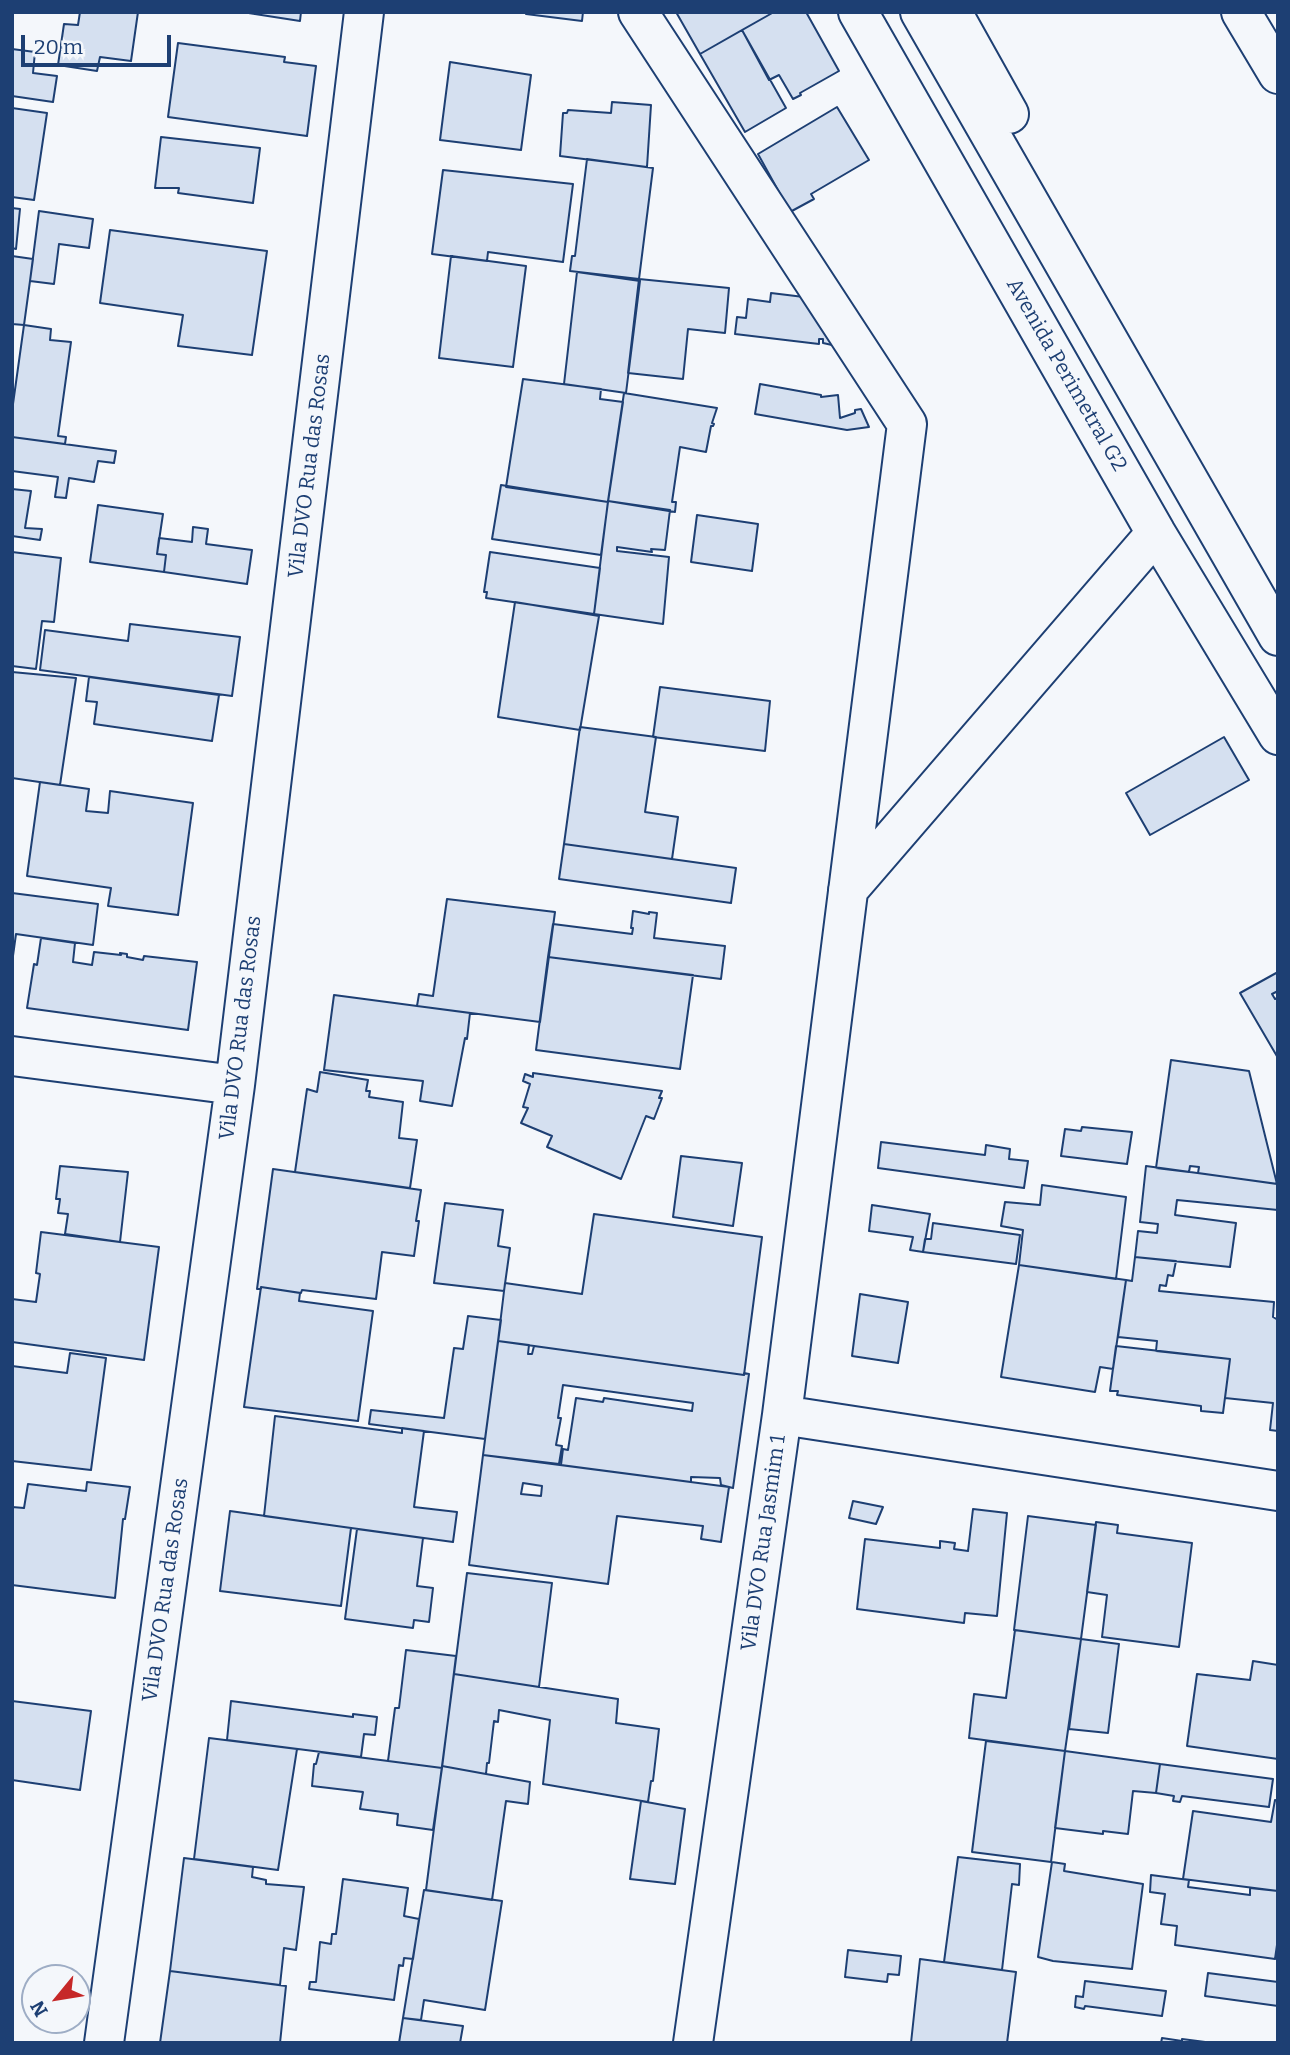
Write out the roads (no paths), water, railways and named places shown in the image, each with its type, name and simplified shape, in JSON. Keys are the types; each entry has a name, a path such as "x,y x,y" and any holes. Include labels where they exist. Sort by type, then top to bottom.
{"street":[{"name":"Vila DVO Rua das Rosas","path":"104,2043 235,1085 364,12"},
{"path":"638,12 907,424 782,1415"},
{"name":"Avenida Perimetral G2","path":"858,12 1156,533 1278,735"},
{"path":"920,12 1278,636"},
{"path":"952,12 1278,588"},
{"path":"1241,12 1278,74"},
{"path":"848,890 1156,533"},
{"path":"12,1056 235,1085"},
{"name":"Vila DVO Rua Jasmim 1","path":"693,2043 782,1415 1278,1491"}]}
